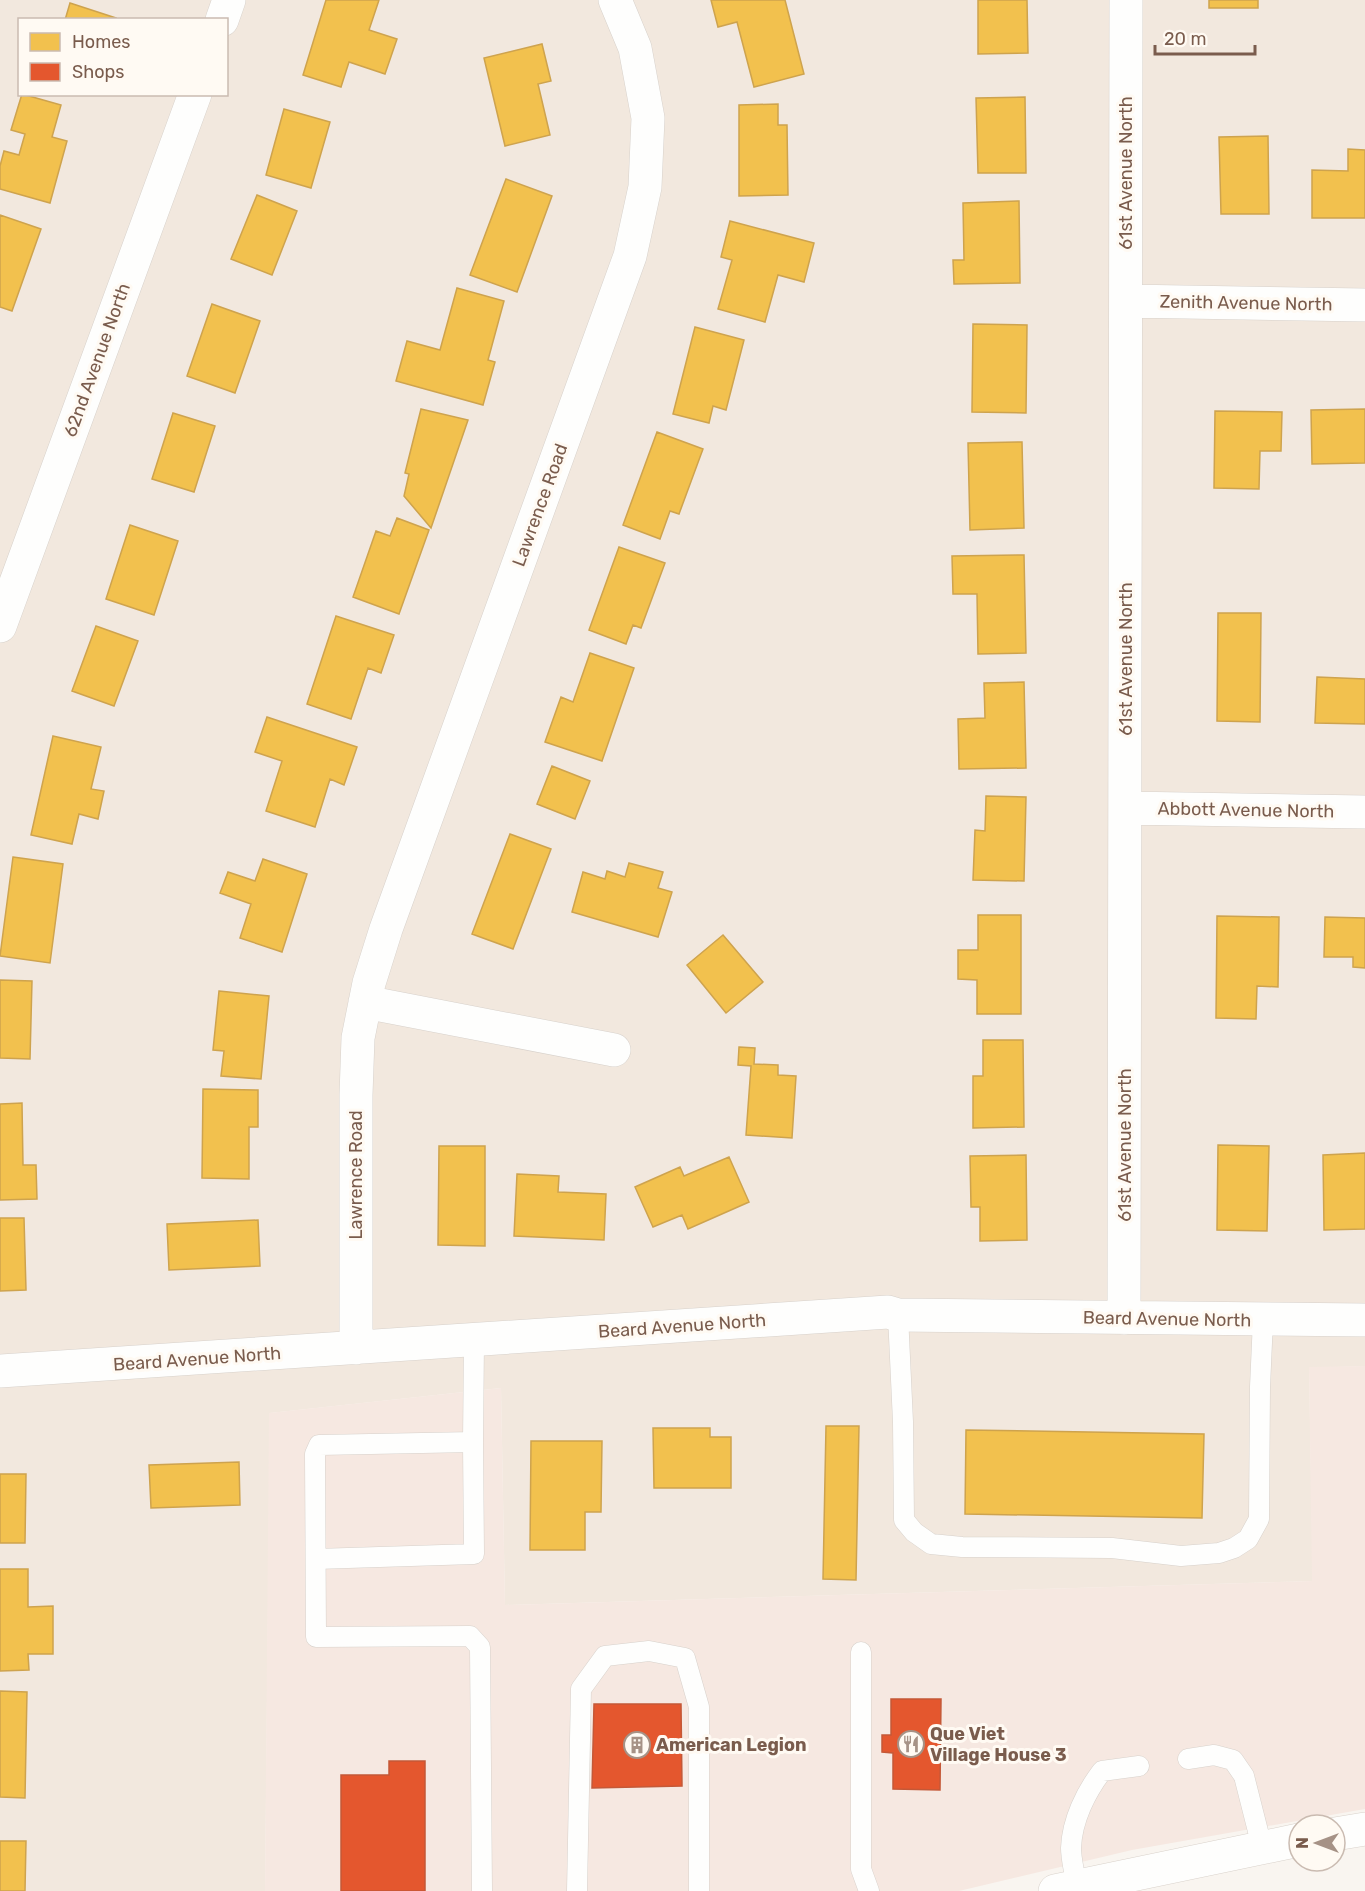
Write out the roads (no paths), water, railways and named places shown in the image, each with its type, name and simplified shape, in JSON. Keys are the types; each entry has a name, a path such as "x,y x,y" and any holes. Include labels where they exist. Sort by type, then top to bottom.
{"street":[{"path":"223,18 230,0"},
{"name":"Lawrence Road","path":"356,1348 358,1038 369,984 386,929 630,256 645,187 648,118 635,48 615,0"},
{"name":"61st Avenue North","path":"1124,1318 1126,0"},
{"name":"62nd Avenue North","path":"0,626 194,96"},
{"name":"Zenith Avenue North","path":"1126,302 1365,305"},
{"name":"Abbott Avenue North","path":"1126,808 1365,812"},
{"path":"365,1002 614,1050"},
{"name":"Beard Avenue North","path":"0,1371 888,1312 898,1315 1365,1320"},
{"path":"1347,1832 1365,1829"},
{"path":"1065,1888 1287,1842"}],"lane":[{"path":"898,1315 903,1422 904,1520 914,1532 931,1544 962,1547 1112,1548 1181,1556 1219,1553 1234,1548 1248,1539 1258,1519 1263,1320"},
{"path":"316,1559 474,1554 474,1341"},
{"path":"473,1442 319,1445 315,1454 316,1637 470,1636 480,1647 482,1891"},
{"path":"578,1891 581,1689 605,1656 649,1651 685,1658 699,1707 699,1891"},
{"path":"861,1652 861,1869 869,1891"},
{"path":"1188,1759 1214,1755 1233,1760 1244,1776 1262,1847"},
{"path":"1065,1888 1076,1823 1088,1789 1102,1771 1139,1766"}],"place":[{"name":"Que Viet Village House 3","path":"911,1744"},
{"name":"American Legion","path":"637,1745"}]}
